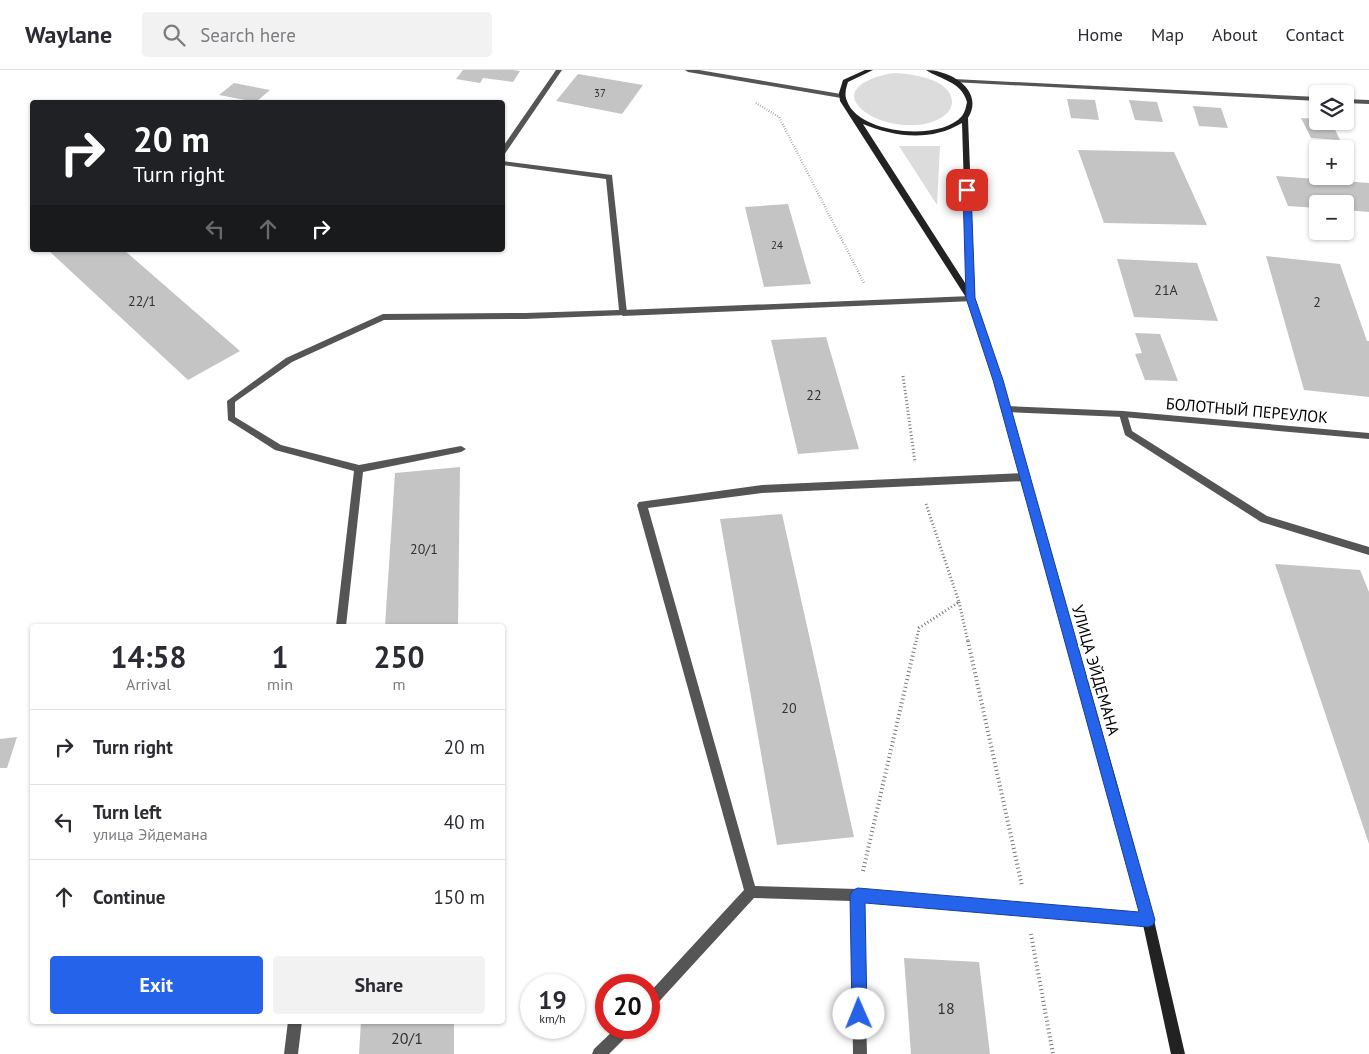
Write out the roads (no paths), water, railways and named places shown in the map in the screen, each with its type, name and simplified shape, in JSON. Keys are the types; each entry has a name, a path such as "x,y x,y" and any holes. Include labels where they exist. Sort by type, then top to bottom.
{"main road":[{"path":"848,70 841,96 845,107 856,119 971,298"},
{"path":"845,81 870,70"},
{"path":"929,70 954,81 967,93 970,105 965,118 971,298"},
{"path":"949,70 954,81"},
{"path":"856,119 884,130 918,134 945,130 965,118"},
{"name":"УЛИЦА ЭЙДЕМАНА","path":"971,298 1026,477 1148,920 1178,1054"}],"street":[{"path":"505,150 559,70"},
{"path":"688,70 841,96"},
{"path":"954,81 1309,99"},
{"path":"1354,101 1369,102"},
{"path":"505,163 609,177 623,313"},
{"path":"461,449 359,469 278,448 231,418 232,401 289,360 383,317 623,313 971,298"},
{"name":"БОЛОТНЫЙ ПЕРЕУЛОК","path":"1006,409 1123,414 1369,436"},
{"path":"1123,414 1128,433 1264,519 1369,551"},
{"path":"341,624 359,469"},
{"path":"751,892 642,505 762,489 1026,477"},
{"path":"660,990 751,892 858,895 1148,920"},
{"path":"858,895 860,1054"},
{"path":"291,1054 295,1024"},
{"path":"599,1054 614,1039"}]}
